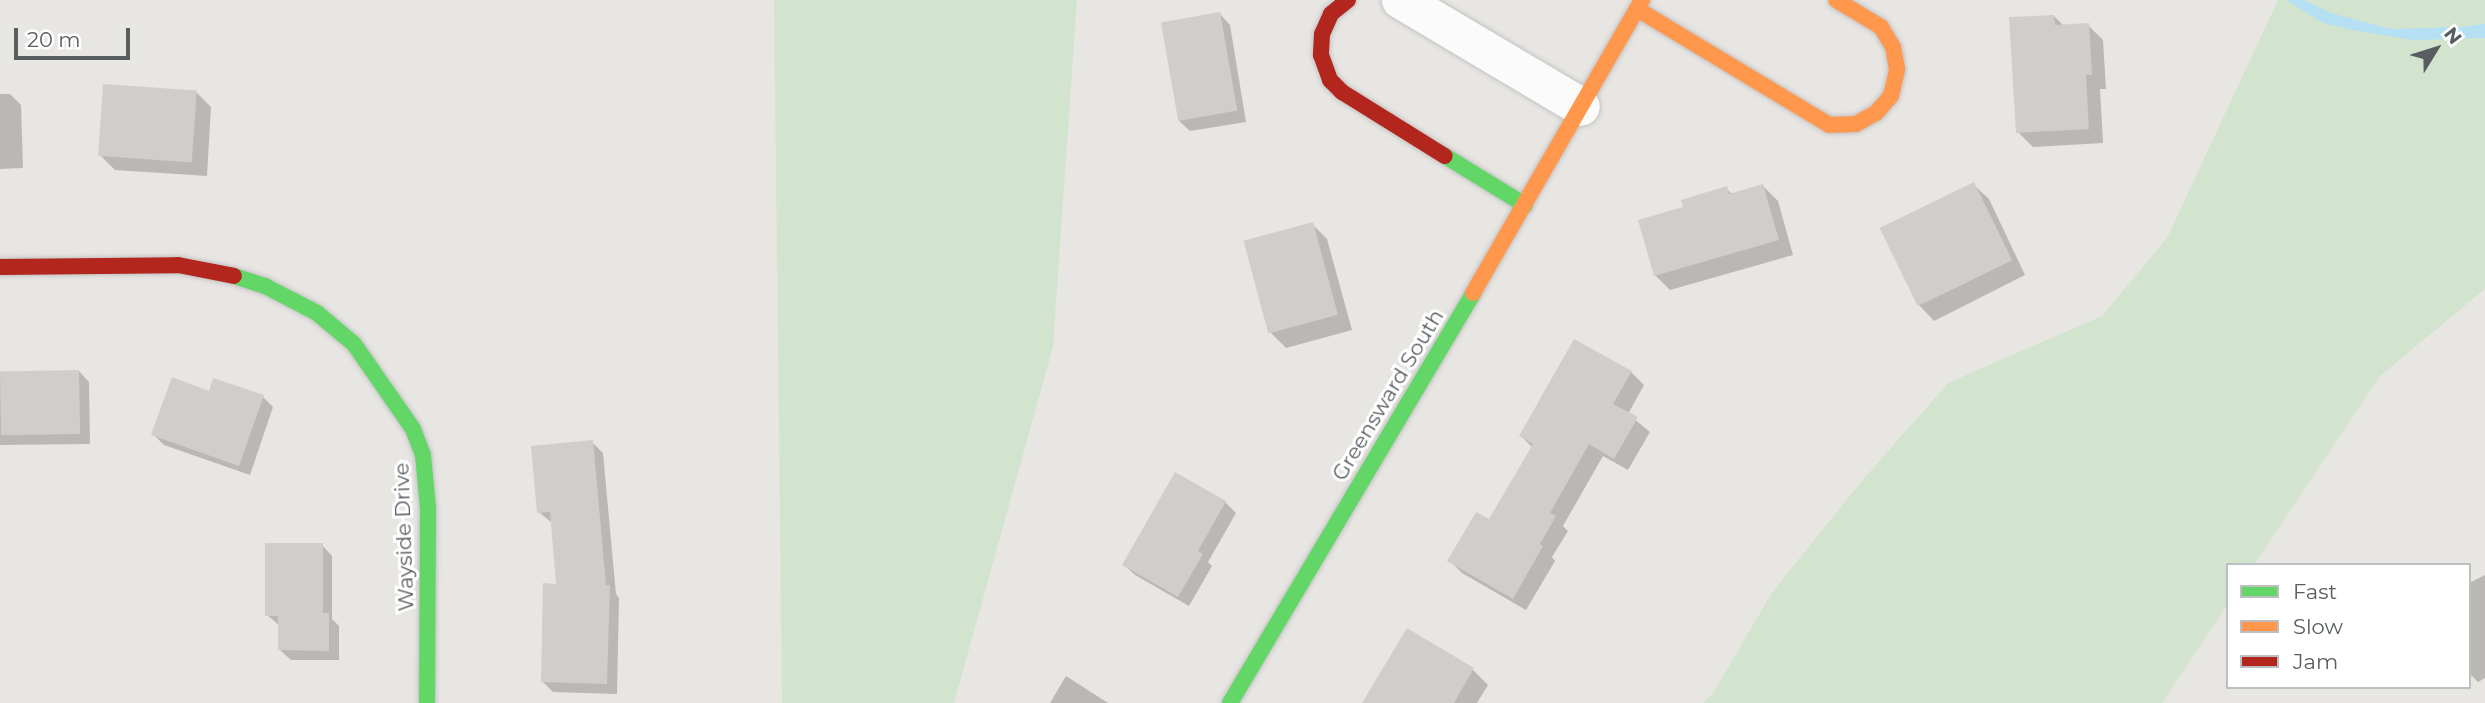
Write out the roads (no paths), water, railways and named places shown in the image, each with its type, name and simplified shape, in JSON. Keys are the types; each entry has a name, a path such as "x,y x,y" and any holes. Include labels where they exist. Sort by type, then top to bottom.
{"street":[{"path":"1348,0 1331,14 1322,34 1321,55 1330,80 1342,92 1525,205"},
{"path":"1401,0 1581,107"},
{"path":"1639,5 1829,125 1856,124 1876,113 1891,96 1897,69 1894,47 1881,27 1836,0"},
{"name":"Greensward South","path":"1230,703 1525,205 1639,5"},
{"name":"Wayside Drive","path":"0,267 178,265 223,272 265,286 317,313 354,344 413,429 423,455 428,508 427,703"}],"water":[{"path":"2286,0 2304,0 2331,13 2391,29 2485,24 2485,38 2413,40 2358,31 2323,23"}]}
